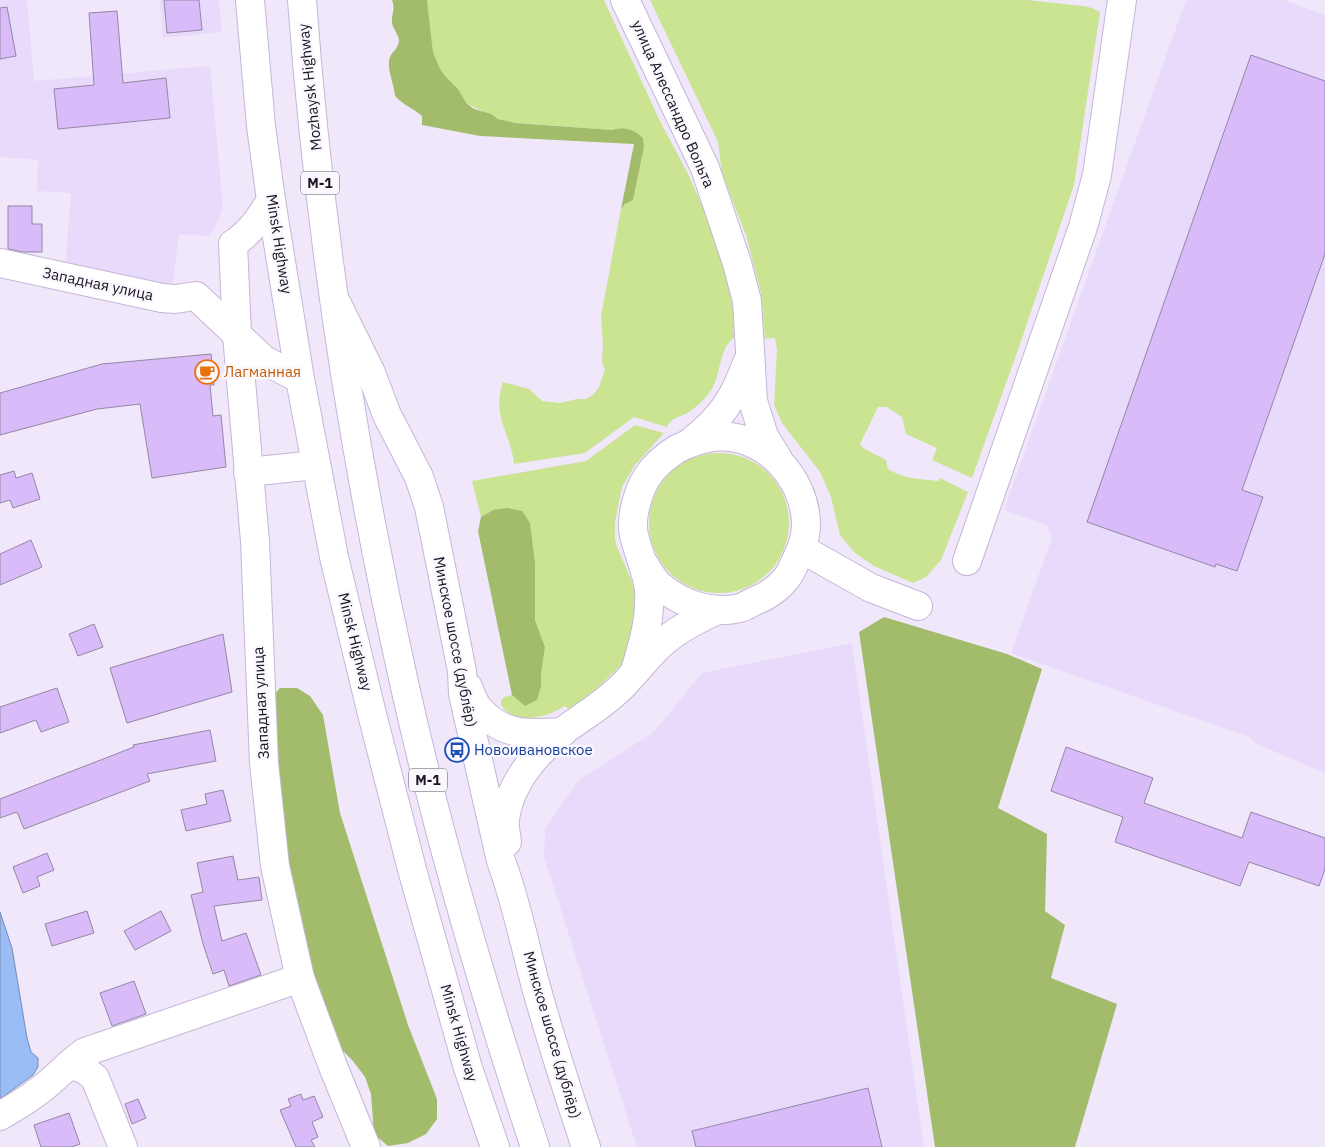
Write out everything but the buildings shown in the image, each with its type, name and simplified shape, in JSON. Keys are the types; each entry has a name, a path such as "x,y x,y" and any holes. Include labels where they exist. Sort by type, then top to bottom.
{"main road":[{"name":"Minsk Highway","path":"250,0 261,126 271,200 300,378 334,557 413,873 468,1068 495,1147"},
{"name":"Mozhaysk Highway","path":"302,0 307,72 332,294"},
{"name":"улица Алессандро Вольта","path":"625,0 705,168 744,291 748,320 752,400 764,436 778,459"},
{"path":"967,561 1086,218 1097,175 1122,0"},
{"name":"Западная улица","path":"271,200 254,226 233,244 237,335 255,541 264,763 275,866 300,978 366,1147"},
{"name":"Западная улица","path":"0,263 162,298 175,300 196,296 237,335"},
{"name":"Минское шоссе (дублёр)","path":"332,294 371,372 387,415 419,477 429,507 462,671 463,694 501,861 510,885 535,982 586,1147"},
{"name":"М-1","path":"332,294 363,482 405,688 448,862 502,1049 534,1147"},
{"path":"237,335 264,360 300,378"},
{"path":"692,442 711,425 733,397 750,354"},
{"path":"635,671 647,633 649,611 649,588 634,533 635,504 646,477 666,455 692,442 714,437 737,439 759,446 778,459 793,478 803,501 806,525 802,550 788,576 767,596 740,608 717,610 690,605 658,585 642,561"},
{"path":"248,472 316,464"},
{"path":"802,550 871,588 918,606"},
{"path":"510,885 505,820 510,801 523,772 542,750 562,732 588,715 618,691 667,639 694,621 717,610"},
{"path":"462,671 477,707 494,723 513,732 528,734 562,732"},
{"path":"0,1116 39,1091 85,1052 300,978"},
{"path":"70,1065 84,1068 95,1078 122,1147"}],"shaded area":[{"path":"0,0 33,0 27,1 34,81 210,66 223,208 216,226 208,236 179,234 173,282 170,289 65,269 71,193 37,191 38,160 0,157"},
{"path":"160,0 219,0 222,32 163,38"},
{"path":"1186,0 1284,0 1325,15 1325,773 1257,744 1249,737 1011,653 1052,538 1047,525 1004,510"},
{"path":"852,643 924,1147 637,1147 544,857 545,829 578,781 654,732 702,673"}],"green space":[{"path":"392,0 427,0 433,52 440,69 458,89 467,104 474,109 491,114 498,119 515,123 612,130 625,128 632,130 643,138 644,147 633,200 625,204 621,209 634,144 480,136 422,125 422,116 395,96 389,70 389,61 399,41 392,23 394,7"},
{"path":"427,0 604,0 659,119 689,176 704,210 728,281 734,315 735,337 725,349 713,387 697,406 673,420 667,427 634,417 585,453 514,464 500,415 500,395 503,382 529,389 542,401 560,403 586,399 593,395 599,387 605,370 602,362 601,316 621,209 633,199 644,147 643,138 636,132 625,128 612,130 506,122 467,104 458,89 445,77 433,52"},
{"path":"650,0 1027,0 1083,6 1100,12 1074,185 972,478 932,460 937,448 906,434 902,417 887,407 878,407 860,444 863,448 886,460 888,469 894,472 906,477 919,479 938,481 940,478 968,492 941,560 926,577 913,583 874,566 855,553 840,535 831,497 820,472 782,423 774,405 777,349 775,338 765,339 761,293 746,235 722,174 718,142"},
{"path":"635,425 664,433 635,465 622,487 615,522 617,547 631,579 638,604 632,644 621,665 586,699 570,710 564,706 549,714 531,718 514,716 507,712 501,705 501,701 504,697 512,695 525,706 537,700 541,687 545,647 535,620 534,606 493,510 481,517 472,481 586,461"},
{"path":"719,453 733,454 746,458 768,474 784,496 788,509 788,537 784,550 768,572 746,588 733,592 719,593 705,592 692,588 670,572 654,550 650,537 649,523 650,509 654,496 670,474 692,458 705,454"},
{"path":"507,508 522,511 530,523 535,563 535,620 545,647 541,687 537,700 525,706 512,695 478,531 481,517 493,510"},
{"path":"884,617 1007,654 1042,669 998,808 1047,834 1045,911 1065,925 1051,978 1117,1004 1075,1147 935,1147 859,632"},
{"path":"280,688 297,688 310,696 323,715 340,813 408,1025 437,1099 437,1119 426,1134 408,1143 388,1146 374,1134 371,1094 365,1077 353,1061 333,1041 307,972 282,858 270,699"}],"water":[{"path":"0,912 12,948 27,1038 31,1052 38,1058 38,1067 33,1075 0,1099"}],"place":[{"name":"Лагманная","path":"207,372"},
{"name":"Новоивановское","path":"457,750"}]}
